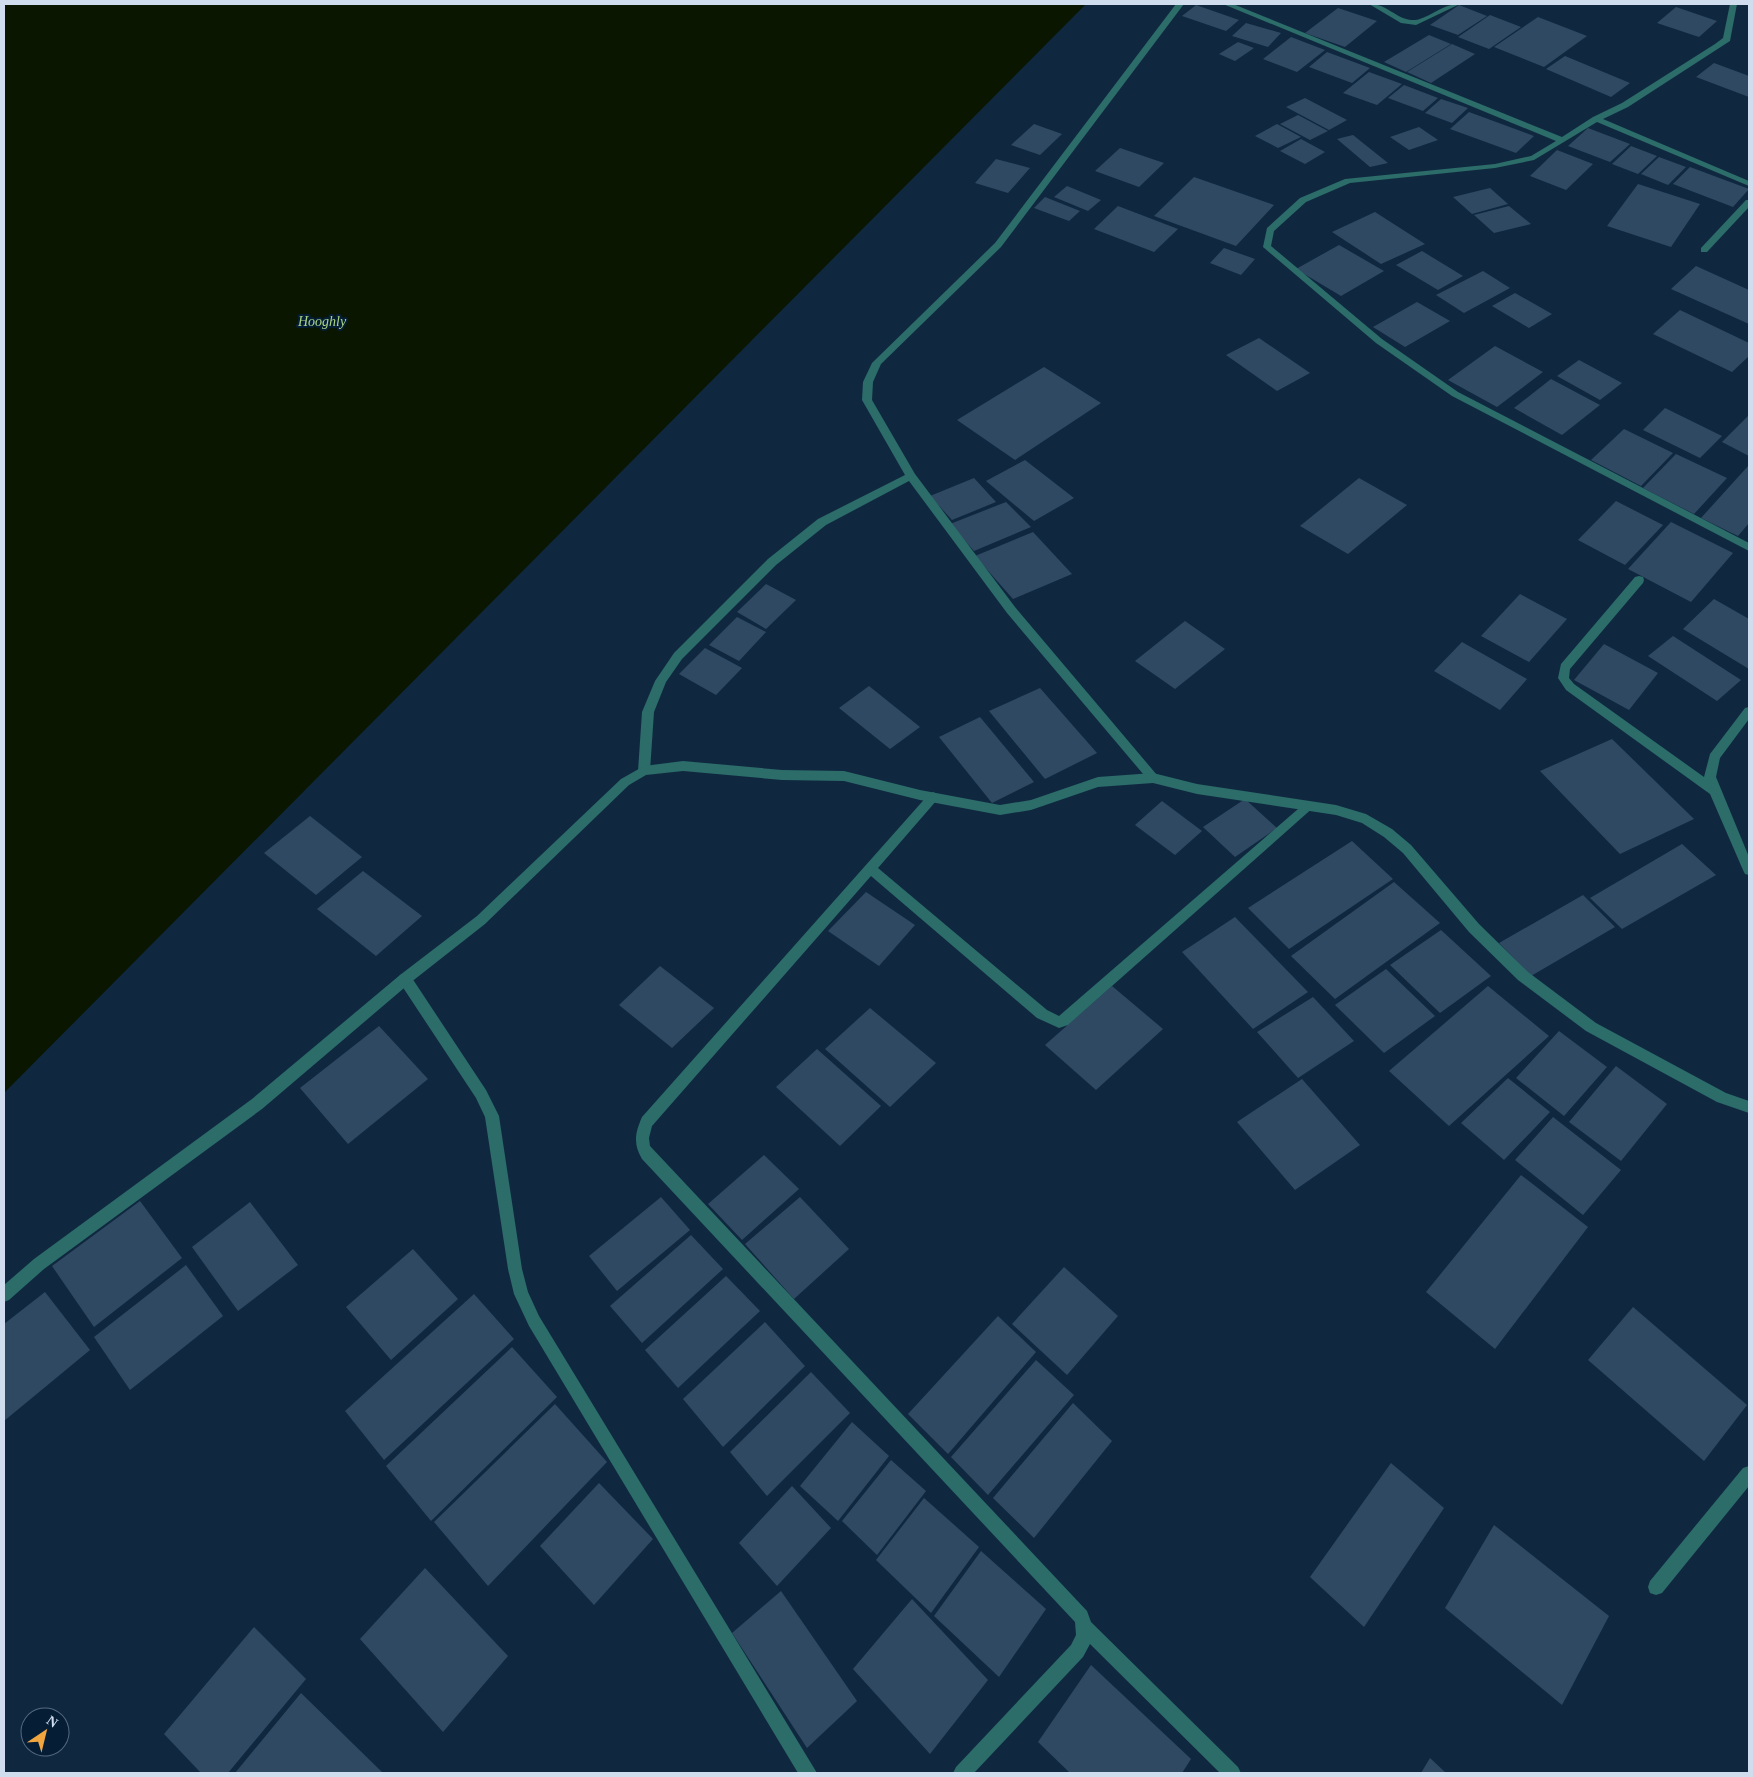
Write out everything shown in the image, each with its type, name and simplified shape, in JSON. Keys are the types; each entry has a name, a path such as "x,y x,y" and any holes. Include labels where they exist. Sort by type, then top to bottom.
{"street":[{"path":"1153,778 1012,610 911,476 867,400 868,382 877,363 998,245 1180,4"},
{"path":"1227,4 1562,140"},
{"path":"1373,4 1404,21 1416,23 1456,4"},
{"path":"1734,4 1726,39 1625,105 1596,119 1534,158 1495,166 1348,181 1303,200 1270,230 1267,247 1379,341 1455,394 1749,547"},
{"path":"1596,119 1749,184"},
{"path":"1704,250 1749,202"},
{"path":"644,771 648,712 661,681 678,656 772,562 822,522 911,476"},
{"path":"1639,580 1565,667 1563,673 1564,680 1716,792"},
{"path":"1749,711 1714,757 1710,776 1749,870"},
{"path":"4,1295 39,1264 257,1104 405,979 481,920 625,782 644,771 683,766 782,775 844,776 933,797 1000,810 1032,805 1098,782 1153,778 1197,789 1336,810 1366,819 1388,833 1407,849 1474,928 1523,976 1590,1027 1722,1098 1749,1107"},
{"path":"933,797 647,1122 641,1146 660,1169 1081,1617 1086,1628 1232,1773"},
{"path":"870,868 1042,1014 1058,1022 1063,1021 1309,806"},
{"path":"405,979 481,1094 492,1116 515,1269 521,1294 534,1321 808,1773"},
{"path":"1656,1587 1749,1474"},
{"path":"962,1773 1077,1651 1084,1641 1086,1628"}],"water":[{"name":"Hooghly","path":"4,4 1086,4 4,1093"}],"building":[{"path":"1196,5 1239,20 1226,31 1182,16"},
{"path":"1459,5 1487,16 1458,35 1430,25"},
{"path":"1676,7 1717,21 1699,37 1657,23"},
{"path":"1338,8 1377,21 1345,47 1305,33"},
{"path":"1490,15 1521,27 1489,49 1458,37"},
{"path":"1538,17 1587,36 1544,67 1494,47"},
{"path":"1246,23 1281,33 1268,47 1232,36"},
{"path":"1429,35 1451,44 1406,72 1384,62"},
{"path":"1291,37 1325,50 1297,72 1263,59"},
{"path":"1238,42 1254,48 1235,61 1219,54"},
{"path":"1452,44 1475,54 1431,83 1407,72"},
{"path":"1327,52 1370,68 1352,83 1309,67"},
{"path":"1565,56 1630,83 1611,97 1546,69"},
{"path":"1714,63 1749,76 1749,97 1696,77"},
{"path":"1369,72 1402,84 1377,105 1343,93"},
{"path":"1404,85 1438,98 1423,111 1388,98"},
{"path":"1305,98 1347,120 1329,130 1286,107"},
{"path":"1441,99 1468,108 1452,123 1425,113"},
{"path":"1469,112 1534,136 1516,153 1450,129"},
{"path":"1298,115 1328,131 1310,140 1280,124"},
{"path":"1034,124 1062,134 1040,155 1011,145"},
{"path":"1277,124 1301,137 1278,148 1255,136"},
{"path":"1419,127 1438,140 1409,150 1390,137"},
{"path":"1588,128 1630,144 1610,162 1568,146"},
{"path":"1353,135 1388,163 1370,167 1337,139"},
{"path":"1301,139 1325,152 1305,164 1280,151"},
{"path":"1631,146 1657,156 1638,174 1612,164"},
{"path":"1120,148 1164,163 1139,187 1095,171"},
{"path":"1557,150 1593,164 1566,190 1530,176"},
{"path":"1659,157 1686,167 1668,185 1641,174"},
{"path":"996,159 1030,168 1008,193 975,183"},
{"path":"1690,167 1749,189 1733,207 1673,184"},
{"path":"1194,177 1274,205 1236,246 1154,216"},
{"path":"1638,184 1700,204 1671,247 1607,226"},
{"path":"1067,186 1101,200 1088,211 1054,197"},
{"path":"1490,188 1508,204 1472,214 1453,197"},
{"path":"1045,197 1080,211 1069,221 1034,208"},
{"path":"1118,206 1178,229 1154,252 1094,229"},
{"path":"1509,206 1531,224 1494,233 1474,215"},
{"path":"1375,212 1425,244 1381,264 1332,232"},
{"path":"1339,245 1384,271 1341,296 1296,269"},
{"path":"1224,248 1255,259 1241,275 1210,263"},
{"path":"1422,251 1463,276 1438,290 1396,265"},
{"path":"1696,266 1749,290 1749,324 1671,289"},
{"path":"1483,271 1510,288 1464,313 1436,295"},
{"path":"1515,293 1552,314 1529,328 1492,306"},
{"path":"1417,302 1450,321 1405,347 1373,327"},
{"path":"1680,310 1749,343 1749,356 1732,372 1653,334"},
{"path":"1259,338 1310,373 1277,391 1226,355"},
{"path":"1495,346 1543,372 1497,407 1448,380"},
{"path":"1579,360 1622,383 1600,400 1557,376"},
{"path":"1044,367 1101,403 1015,460 957,420"},
{"path":"1551,379 1600,405 1562,435 1514,408"},
{"path":"1665,408 1722,436 1700,458 1643,430"},
{"path":"1749,415 1749,456 1722,442"},
{"path":"1624,429 1673,453 1641,486 1591,460"},
{"path":"1676,454 1727,478 1694,514 1643,488"},
{"path":"1025,460 1074,498 1034,521 986,481"},
{"path":"1749,465 1749,523 1738,536 1701,518"},
{"path":"974,478 996,502 952,520 930,496"},
{"path":"1359,478 1407,505 1348,554 1300,526"},
{"path":"1616,501 1663,525 1625,565 1578,540"},
{"path":"1006,502 1031,527 974,551 950,524"},
{"path":"1671,522 1733,553 1691,602 1628,569"},
{"path":"1033,532 1072,574 1013,599 975,556"},
{"path":"766,584 796,600 766,629 737,612"},
{"path":"1520,594 1567,619 1529,662 1481,636"},
{"path":"1714,599 1749,619 1749,669 1683,629"},
{"path":"737,617 766,632 739,661 709,645"},
{"path":"1185,621 1225,649 1175,689 1135,661"},
{"path":"1673,636 1741,680 1717,701 1648,656"},
{"path":"1462,642 1527,679 1500,710 1434,671"},
{"path":"1604,644 1658,673 1629,710 1574,680"},
{"path":"705,648 742,668 716,695 679,674"},
{"path":"869,686 920,727 890,749 839,708"},
{"path":"1040,688 1097,753 1045,779 989,711"},
{"path":"980,717 1034,782 992,803 939,737"},
{"path":"1612,739 1694,819 1620,854 1540,771"},
{"path":"1245,799 1277,828 1235,857 1203,827"},
{"path":"1162,801 1202,831 1175,855 1135,825"},
{"path":"310,816 362,857 316,895 264,853"},
{"path":"1352,841 1393,879 1289,949 1248,908"},
{"path":"1682,844 1716,875 1622,929 1590,898"},
{"path":"363,871 422,916 376,956 317,909"},
{"path":"1394,882 1440,923 1335,999 1291,956"},
{"path":"866,892 915,925 879,966 828,931"},
{"path":"1583,895 1615,927 1531,976 1499,943"},
{"path":"1235,917 1308,992 1253,1029 1182,952"},
{"path":"1441,930 1491,976 1440,1013 1390,965"},
{"path":"660,966 714,1008 672,1048 619,1005"},
{"path":"1386,969 1435,1016 1384,1053 1335,1005"},
{"path":"1112,986 1163,1029 1096,1090 1045,1045"},
{"path":"1488,986 1549,1036 1449,1126 1389,1071"},
{"path":"1313,997 1354,1041 1298,1078 1257,1032"},
{"path":"870,1008 936,1063 890,1107 825,1049"},
{"path":"379,1026 428,1079 348,1144 300,1088"},
{"path":"1559,1031 1607,1067 1564,1116 1516,1078"},
{"path":"817,1049 881,1106 840,1146 776,1087"},
{"path":"1616,1066 1667,1104 1621,1161 1569,1122"},
{"path":"1508,1078 1550,1112 1504,1160 1461,1123"},
{"path":"1302,1079 1360,1145 1295,1190 1237,1122"},
{"path":"1553,1117 1621,1170 1583,1215 1515,1160"},
{"path":"764,1155 799,1189 742,1240 708,1204"},
{"path":"1521,1175 1588,1227 1495,1349 1426,1292"},
{"path":"661,1197 690,1230 617,1291 589,1256"},
{"path":"800,1197 849,1249 794,1299 745,1244"},
{"path":"140,1201 182,1258 94,1327 52,1266"},
{"path":"250,1202 298,1265 238,1311 192,1247"},
{"path":"691,1235 723,1269 642,1343 610,1306"},
{"path":"413,1249 458,1299 391,1360 346,1307"},
{"path":"186,1265 223,1316 130,1390 94,1337"},
{"path":"1064,1267 1118,1316 1067,1375 1012,1324"},
{"path":"726,1276 760,1311 678,1388 645,1350"},
{"path":"45,1292 90,1350 4,1421 4,1324"},
{"path":"474,1294 514,1339 384,1460 345,1411"},
{"path":"1633,1307 1747,1405 1704,1461 1588,1360"},
{"path":"998,1316 1036,1352 948,1454 908,1414"},
{"path":"765,1322 805,1366 723,1447 683,1399"},
{"path":"512,1347 557,1397 431,1521 386,1466"},
{"path":"1036,1360 1074,1395 988,1495 951,1457"},
{"path":"811,1372 850,1413 767,1496 730,1452"},
{"path":"1073,1403 1112,1441 1034,1538 993,1498"},
{"path":"555,1404 607,1462 488,1586 434,1522"},
{"path":"852,1422 889,1456 838,1521 800,1486"},
{"path":"891,1460 926,1491 877,1555 842,1521"},
{"path":"1391,1463 1444,1508 1364,1627 1310,1577"},
{"path":"599,1483 653,1539 594,1605 540,1546"},
{"path":"792,1486 831,1528 777,1586 739,1543"},
{"path":"924,1498 979,1547 931,1613 876,1560"},
{"path":"1494,1525 1609,1616 1562,1705 1445,1608"},
{"path":"981,1551 1046,1609 999,1677 934,1616"},
{"path":"425,1568 508,1656 443,1732 360,1639"},
{"path":"781,1591 857,1701 807,1748 732,1633"},
{"path":"912,1599 988,1680 930,1754 853,1669"},
{"path":"254,1627 306,1679 228,1773 201,1773 164,1734"},
{"path":"1091,1665 1191,1759 1182,1773 1070,1773 1038,1742"},
{"path":"301,1693 383,1773 235,1773"},
{"path":"1430,1758 1446,1773 1421,1773"}]}
